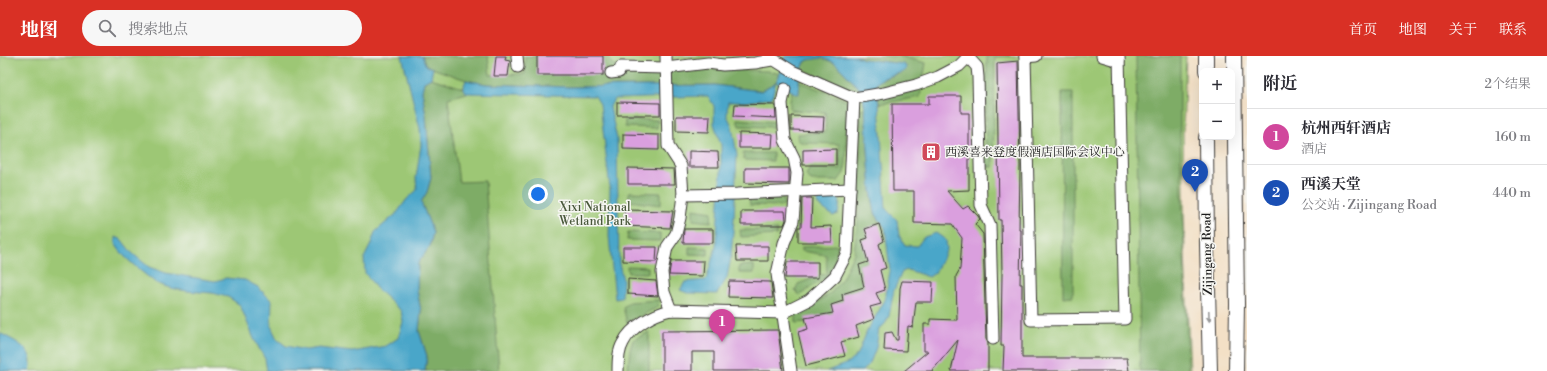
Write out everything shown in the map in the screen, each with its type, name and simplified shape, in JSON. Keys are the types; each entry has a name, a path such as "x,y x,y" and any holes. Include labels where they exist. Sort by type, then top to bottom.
{"main road":[{"path":"1206,56 1206,68"},
{"path":"1234,56 1237,304 1236,371"},
{"name":"Zijingang Road","path":"1206,140 1210,371"}],"street":[{"path":"616,56 616,70 666,68 708,59 723,65 755,64 770,58 792,70 857,98 916,85 938,77 959,66 968,56 977,67 978,77 982,205 990,225 993,339"},
{"path":"666,56 668,146 682,166 683,195 676,234 667,246 662,272 664,292 671,310"},
{"path":"1028,56 1031,320 1125,319 1119,58 1102,56"},
{"path":"785,90 782,103 785,140 794,158 797,173 793,221 784,243 777,274 791,371"},
{"path":"618,371 618,360 623,343 635,329 662,312 671,310 783,313 809,300 835,276 847,253 857,98"},
{"path":"683,195 850,189"}],"green space":[{"name":"Xixi National Wetland Park","path":"0,56 1186,56 1183,132 1185,252 1190,371 0,371"},
{"path":"422,56 488,56 490,75 525,74 525,56 608,56 612,64 628,71 701,69 769,71 780,74 776,82 761,91 715,85 569,87 486,84 466,80 426,66"},
{"path":"856,56 899,56 926,63 920,97 879,104 877,84 881,80 903,72 906,66 903,64 863,59"},
{"path":"987,56 1014,56 995,57 993,167 985,167"},
{"path":"1136,56 1180,56 1180,136 1188,371 1140,371"},
{"path":"822,58 835,63 861,90 847,89 802,69 806,62 812,59"},
{"path":"431,78 463,88 467,93 448,98 459,182 485,181 499,371 425,371 427,356 419,331 421,311 417,290 418,263 430,246 433,232 421,202 427,192 431,178 426,115 422,91 424,82"},
{"path":"799,81 847,101 846,163 844,173 838,181 811,181 806,175 810,168 840,169 839,144 805,143 798,141 797,134 826,132 825,112 790,110 792,91 797,94 799,91"},
{"path":"1062,92 1073,92 1073,296 1063,297"},
{"path":"865,108 871,191 875,213 879,219 874,242 867,294 834,314 816,320 796,323 796,311 811,306 831,293 842,279 854,253 860,205 860,109"},
{"path":"625,119 658,120 657,128 625,127"},
{"path":"737,119 774,122 774,127 739,126"},
{"path":"743,153 773,153 773,161 744,160"},
{"path":"629,192 661,193 661,205 629,201"},
{"path":"783,197 784,206 750,205 749,198"},
{"path":"693,209 712,212 711,222 693,220"},
{"path":"740,230 777,230 777,235 741,237"},
{"path":"628,232 660,233 660,241 627,240"},
{"path":"838,245 833,272 800,295 795,291 798,284 827,273 826,255 802,251 802,247"},
{"path":"689,247 708,248 708,255 689,254"},
{"path":"754,265 754,273 739,273 739,266"},
{"path":"627,266 648,267 648,273 628,273"},
{"path":"659,300 658,307 627,323 623,307 629,302"},
{"path":"649,332 649,371 628,371 630,350 633,340"}],"water":[{"path":"402,56 422,56 426,66 433,68 431,78 424,82 422,91 426,117 431,178 427,192 421,202 433,232 430,246 418,263 417,290 421,311 419,331 427,356 425,371 267,371 265,359 254,339 240,305 228,297 212,293 170,288 156,283 124,256 115,244 115,237 121,239 132,253 149,267 166,273 215,281 226,278 245,280 258,287 272,301 271,326 277,339 286,346 306,350 319,348 352,352 386,346 398,338 403,322 401,311 376,288 365,273 364,258 375,232 396,214 407,199 417,190 416,178 421,145 420,129"},
{"path":"785,56 856,56 863,59 903,64 906,66 906,70 903,72 886,77 879,81 876,88 879,104 886,209 897,220 899,235 905,245 917,246 924,237 936,233 946,240 947,250 935,273 929,277 907,270 902,272 894,290 889,316 885,324 879,329 876,348 870,363 863,371 827,371 848,363 858,354 867,331 885,300 890,271 885,228 875,213 871,191 865,108 861,90 835,63 822,58 808,60 805,62 799,81 799,94 776,82"},
{"path":"466,80 486,84 569,87 715,85 761,91 776,82 772,98 746,102 728,102 727,115 732,126 737,155 734,220 731,257 727,278 717,294 687,293 680,290 685,282 706,280 716,246 721,173 721,145 714,124 714,106 708,96 614,99 610,107 617,139 619,263 623,280 622,298 615,299 609,236 610,189 600,104 595,96 467,93 463,88"},
{"path":"819,195 838,196 840,202 838,214 833,216 817,204"},
{"path":"0,333 18,343 27,352 31,363 30,371 0,371"}],"building":[{"path":"496,56 506,56 505,60 510,61 508,76 494,76"},
{"path":"537,56 603,56 603,75 537,75"},
{"path":"1018,61 1020,166 1019,230 1021,230 1020,284 1022,284 1022,358 1127,358 1129,371 1003,371 1004,346 1001,346 1002,273 1001,220 999,220 997,63"},
{"path":"929,96 961,96 961,113 969,113 969,190 947,191 963,209 968,206 980,219 975,224 983,234 988,371 951,371 958,340 932,371 904,371 928,351 924,351 924,324 930,324 930,319 957,320 956,276 960,269 962,238 952,224 914,223 914,191 893,191 892,104 929,104"},
{"path":"617,102 660,103 660,115 617,115"},
{"path":"735,104 775,105 776,118 734,116"},
{"path":"676,116 710,116 709,132 676,131"},
{"path":"791,116 824,117 823,131 791,130"},
{"path":"739,133 773,134 772,148 739,148"},
{"path":"623,134 659,135 659,150 623,149"},
{"path":"836,149 836,165 803,165 803,150"},
{"path":"689,151 718,152 719,167 689,167"},
{"path":"628,168 674,169 675,184 628,184"},
{"path":"745,168 789,168 789,184 745,183"},
{"path":"802,198 812,198 811,227 831,226 832,242 798,242 798,227 801,227"},
{"path":"625,210 673,211 670,228 624,226"},
{"path":"741,211 785,211 786,220 784,225 741,225"},
{"path":"879,224 884,241 879,244 886,268 880,270 885,290 876,293 881,304 870,307 874,319 856,326 859,337 841,342 845,356 806,366 798,332 808,329 805,318 833,313 831,305 843,301 842,294 864,287 859,265 868,262 862,240 868,238 865,229"},
{"path":"684,229 713,229 713,243 683,243"},
{"path":"736,246 768,246 768,261 737,261"},
{"path":"623,247 657,247 656,262 623,261"},
{"path":"671,261 704,261 703,276 669,275"},
{"path":"787,262 818,262 818,278 785,278"},
{"path":"628,279 656,281 658,296 628,294"},
{"path":"729,281 771,282 773,298 728,297"},
{"path":"902,281 933,282 932,302 916,302 913,327 908,326 906,351 884,350 885,333 892,332 896,340 898,340 900,288"},
{"path":"778,330 783,371 714,371 714,352 692,352 692,371 662,371 662,331"}],"place":[{"name":"西溪喜来登度假酒店国际会议中心","path":"931,152"},
{"name":"西溪天堂","path":"1195,192"},
{"name":"杭州西轩酒店","path":"722,342"}]}
